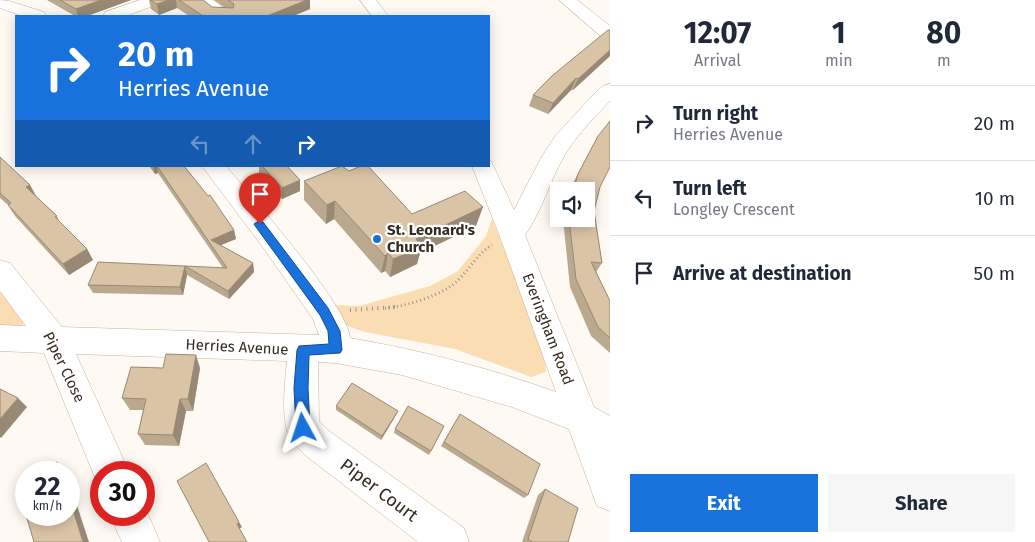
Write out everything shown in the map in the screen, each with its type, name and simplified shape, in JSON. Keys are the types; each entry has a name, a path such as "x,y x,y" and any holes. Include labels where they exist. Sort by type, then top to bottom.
{"street":[{"path":"114,15 155,0"},
{"path":"202,0 224,15"},
{"path":"368,0 379,15"},
{"path":"567,0 610,35"},
{"path":"4,3 35,15"},
{"path":"512,234 530,206 552,159 570,133 610,90"},
{"name":"Piper Court","path":"214,167 271,238 324,311 334,331 319,350 301,388 303,428 316,443 450,542"},
{"name":"Everingham Road","path":"483,167 512,234 610,494"},
{"name":"Piper Close","path":"0,271 54,339 106,461"},
{"name":"Herries Avenue","path":"0,338 319,350 402,361 514,392 581,418 610,434"},
{"path":"134,526 141,542"}],"path":[{"path":"324,311 391,308 419,301 451,286 482,251 512,234"}],"shaded area":[{"path":"492,219 544,349 546,372 531,377 455,349 365,332 347,326 332,305 359,306 430,286 458,271 486,236"},
{"path":"0,286 25,322 19,328 0,327"}],"building":[{"path":"60,0 101,0 76,9"},
{"path":"150,0 169,0 157,4"},
{"path":"179,0 203,0 212,7 233,8 234,4 228,0 307,0 270,15 202,15"},
{"path":"610,30 610,50 578,79 576,78 553,103 533,95 553,75"},
{"path":"610,121 610,167 600,187 595,207 595,182 576,182 598,136"},
{"path":"0,157 30,185 26,187 57,216 55,217 87,249 63,264 8,205 11,203 0,193"},
{"path":"158,167 185,167 208,196 210,195 234,230 211,240 253,263 228,291 185,266 227,268"},
{"path":"263,167 288,167 300,180 282,188"},
{"path":"339,167 343,167 349,171 359,167 369,167 412,214 465,191 483,207 416,239 422,247 393,259 388,253 385,256 335,201 327,205 304,181"},
{"path":"595,218 602,263 591,262 610,301 610,338 598,327 576,279 570,227 595,227"},
{"path":"98,262 185,266 180,287 88,285"},
{"path":"166,354 196,355 188,399 180,399 173,435 138,434 146,399 122,398 131,367 163,368"},
{"path":"352,383 398,411 382,436 336,406"},
{"path":"0,389 18,398 0,419"},
{"path":"408,406 444,426 431,451 395,429"},
{"path":"460,414 540,464 528,495 444,442"},
{"path":"206,463 239,522 237,524 247,542 209,542 177,481"},
{"path":"545,489 578,508 568,542 532,542 528,539"},
{"path":"29,526 78,526 83,542 34,542"}],"place":[{"name":"St. Leonard's Church","path":"377,239"}],"route":[{"path":"260,224 324,311 334,331 335,350 303,350 301,411 303,428"}]}
